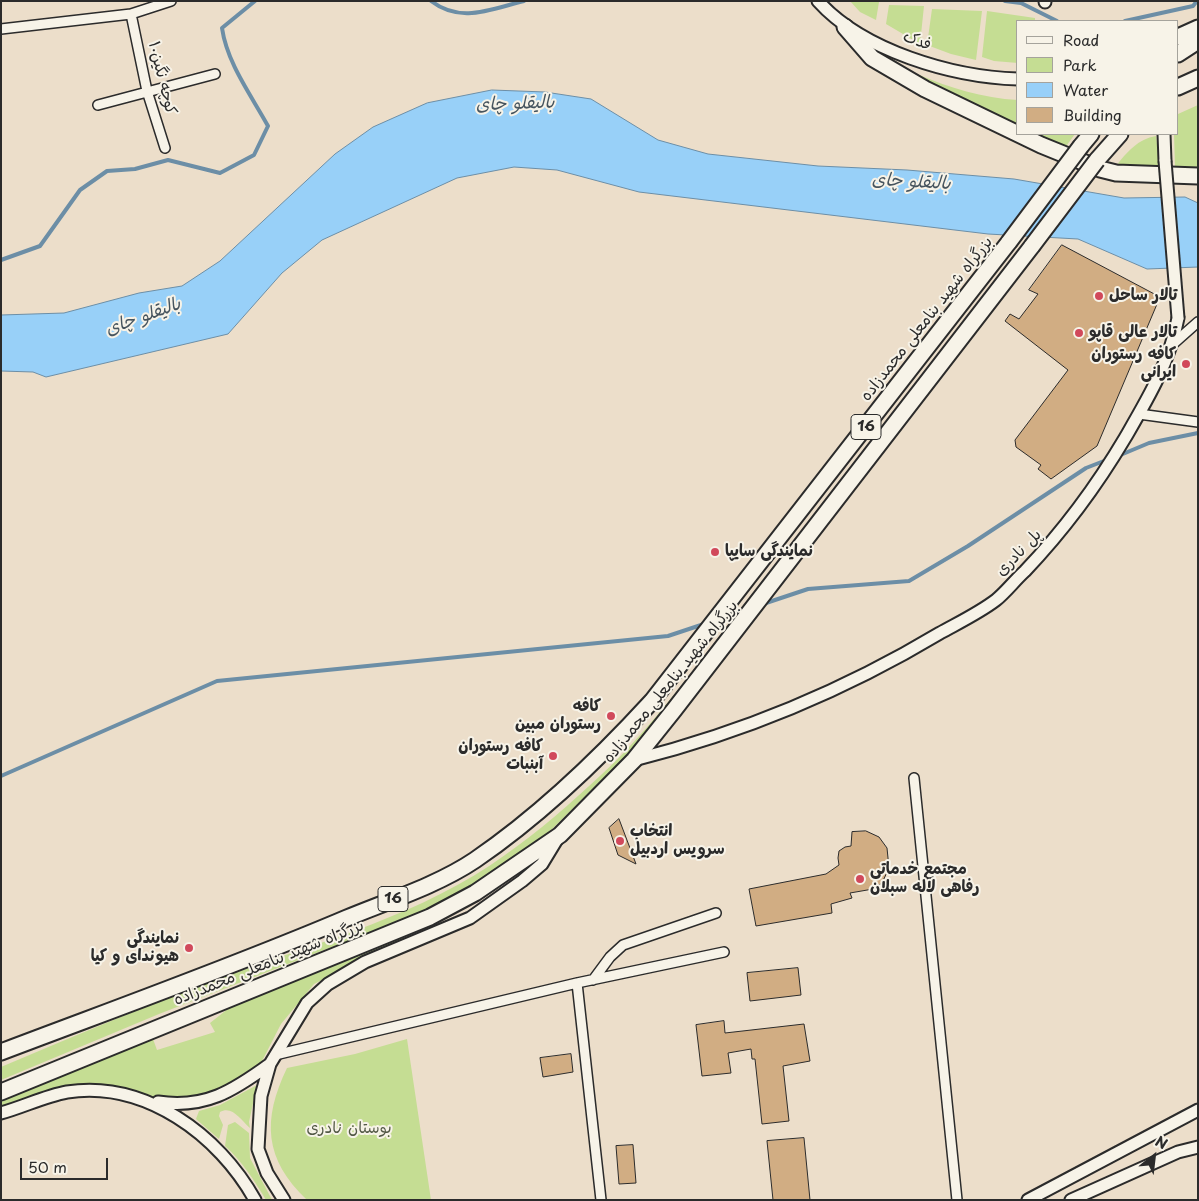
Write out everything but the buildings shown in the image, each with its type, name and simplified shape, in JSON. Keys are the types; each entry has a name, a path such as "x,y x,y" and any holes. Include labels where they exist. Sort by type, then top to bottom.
{"highway":[{"path":"845,27 872,58 925,89 1016,133"},
{"path":"1179,37 1198,28"},
{"path":"1179,54 1198,41"},
{"path":"1179,55 1198,47"},
{"path":"1179,87 1198,78"},
{"path":"1179,91 1198,90"},
{"path":"1020,135 1100,169 1116,173 1198,176"},
{"name":"بزرگراه شهید بنامعلی محمدزاده","path":"1,1052 319,930 424,886 474,861 569,786 607,750 652,701 1090,135"},
{"name":"بزرگراه شهید بنامعلی محمدزاده","path":"1,1092 430,917 475,893 560,835 634,760 761,598 1097,160 1119,135"}],"street":[{"path":"1,30 131,14 171,1"},
{"name":"فدک","path":"818,1 845,27 876,43 957,72 1016,79"},
{"name":"کوچه نگین۱۰","path":"131,14 147,91 165,148"},
{"path":"98,105 215,74"},
{"name":"پل نادری","path":"634,760 694,745 747,727 897,659 996,600 1064,528 1116,453 1139,414 1173,344 1178,318 1164,135"},
{"path":"1173,344 1198,322"},
{"path":"1139,414 1198,422"},
{"path":"914,778 957,1200"},
{"path":"284,1200 267,1173 258,1149 261,1096 272,1060 307,1002 328,984 365,962 470,918 542,864 560,835"},
{"path":"593,980 610,957 623,945 716,913"},
{"path":"1,1113 67,1092 103,1092 141,1100 189,1104 214,1098 240,1086 272,1060 576,983 724,952"},
{"path":"576,983 601,1200"},
{"path":"141,1100 168,1110 228,1159 256,1200"},
{"path":"1028,1200 1041,1197 1198,1110"},
{"path":"1071,1200 1178,1152 1198,1147"}],"green space":[{"path":"850,1 879,2 876,20 860,12"},
{"path":"889,5 924,6 920,44 886,24"},
{"path":"932,9 982,11 976,60 951,54 927,45"},
{"path":"987,11 1035,18 1035,20 1016,20 1016,63 994,61 982,57"},
{"path":"917,74 966,92 1016,100 1016,127 953,97"},
{"path":"1198,105 1198,168 1175,167 1174,135 1179,135 1179,114"},
{"path":"1032,135 1074,135 1064,149"},
{"path":"1108,135 1114,135 850,477 634,748 546,835 482,880 422,912 159,1014 1,1080 1,1067 115,1019 407,910 474,876 554,817 617,760 679,689"},
{"path":"1156,136 1160,167 1116,166 1138,143"},
{"path":"402,937 403,939 314,984 281,1024 261,1063 241,1079 216,1091 189,1099 159,1098 131,1090 84,1084 55,1088 1,1106 1,1101 153,1039 157,1050 215,1032 210,1023 229,1008"},
{"name":"بوستان نادری","path":"407,1039 431,1200 307,1200 282,1169 275,1154 272,1138 271,1122 274,1105 287,1068 355,1054"},
{"path":"257,1085 249,1122 250,1128 236,1114 224,1110 220,1112 219,1116 223,1125 219,1139 196,1119 199,1111 220,1105"},
{"path":"235,1122 249,1133 250,1158 272,1200 266,1200 242,1164 225,1146 228,1125"}],"water":[{"name":"بالیقلو چای","path":"492,90 545,92 591,99 658,140 708,154 818,166 907,170 1014,179 1124,198 1185,197 1198,203 1198,267 1147,269 1078,239 988,234 639,192 557,170 514,167 457,178 322,240 282,273 228,334 46,377 33,372 1,371 1,315 64,313 139,293 182,286 220,261 335,154 373,127 427,103"}],"waterway":[{"path":"1,260 40,246 80,190 107,171 135,169 168,160 220,173 254,155 268,126 234,66 222,28 255,1"},
{"path":"431,1 442,8 465,13 488,11 524,1"},
{"path":"1005,1 1021,3 1055,20"},
{"path":"1130,20 1193,6 1197,1"},
{"path":"1118,456 1149,443 1198,433"},
{"path":"763,604 808,589 909,581 968,546 1086,468 1109,459"},
{"path":"723,617 745,610"},
{"path":"1,776 217,681 668,636 707,623"}],"place":[{"name":"تالار ساحل","path":"1099,296"},
{"name":"تالار عالی قاپو","path":"1079,333"},
{"name":"کافه رستوران ایرانی","path":"1186,364"},
{"name":"نمایندگی سایپا","path":"715,552"},
{"name":"کافه رستوران مبین","path":"611,716"},
{"name":"کافه رستوران آبنبات","path":"553,756"},
{"name":"انتخاب سرویس اردبیل","path":"620,841"},
{"name":"مجتمع خدماتی رفاهی لاله سبلان","path":"860,879"},
{"name":"نمایندگی هیوندای و کیا","path":"189,948"}]}
